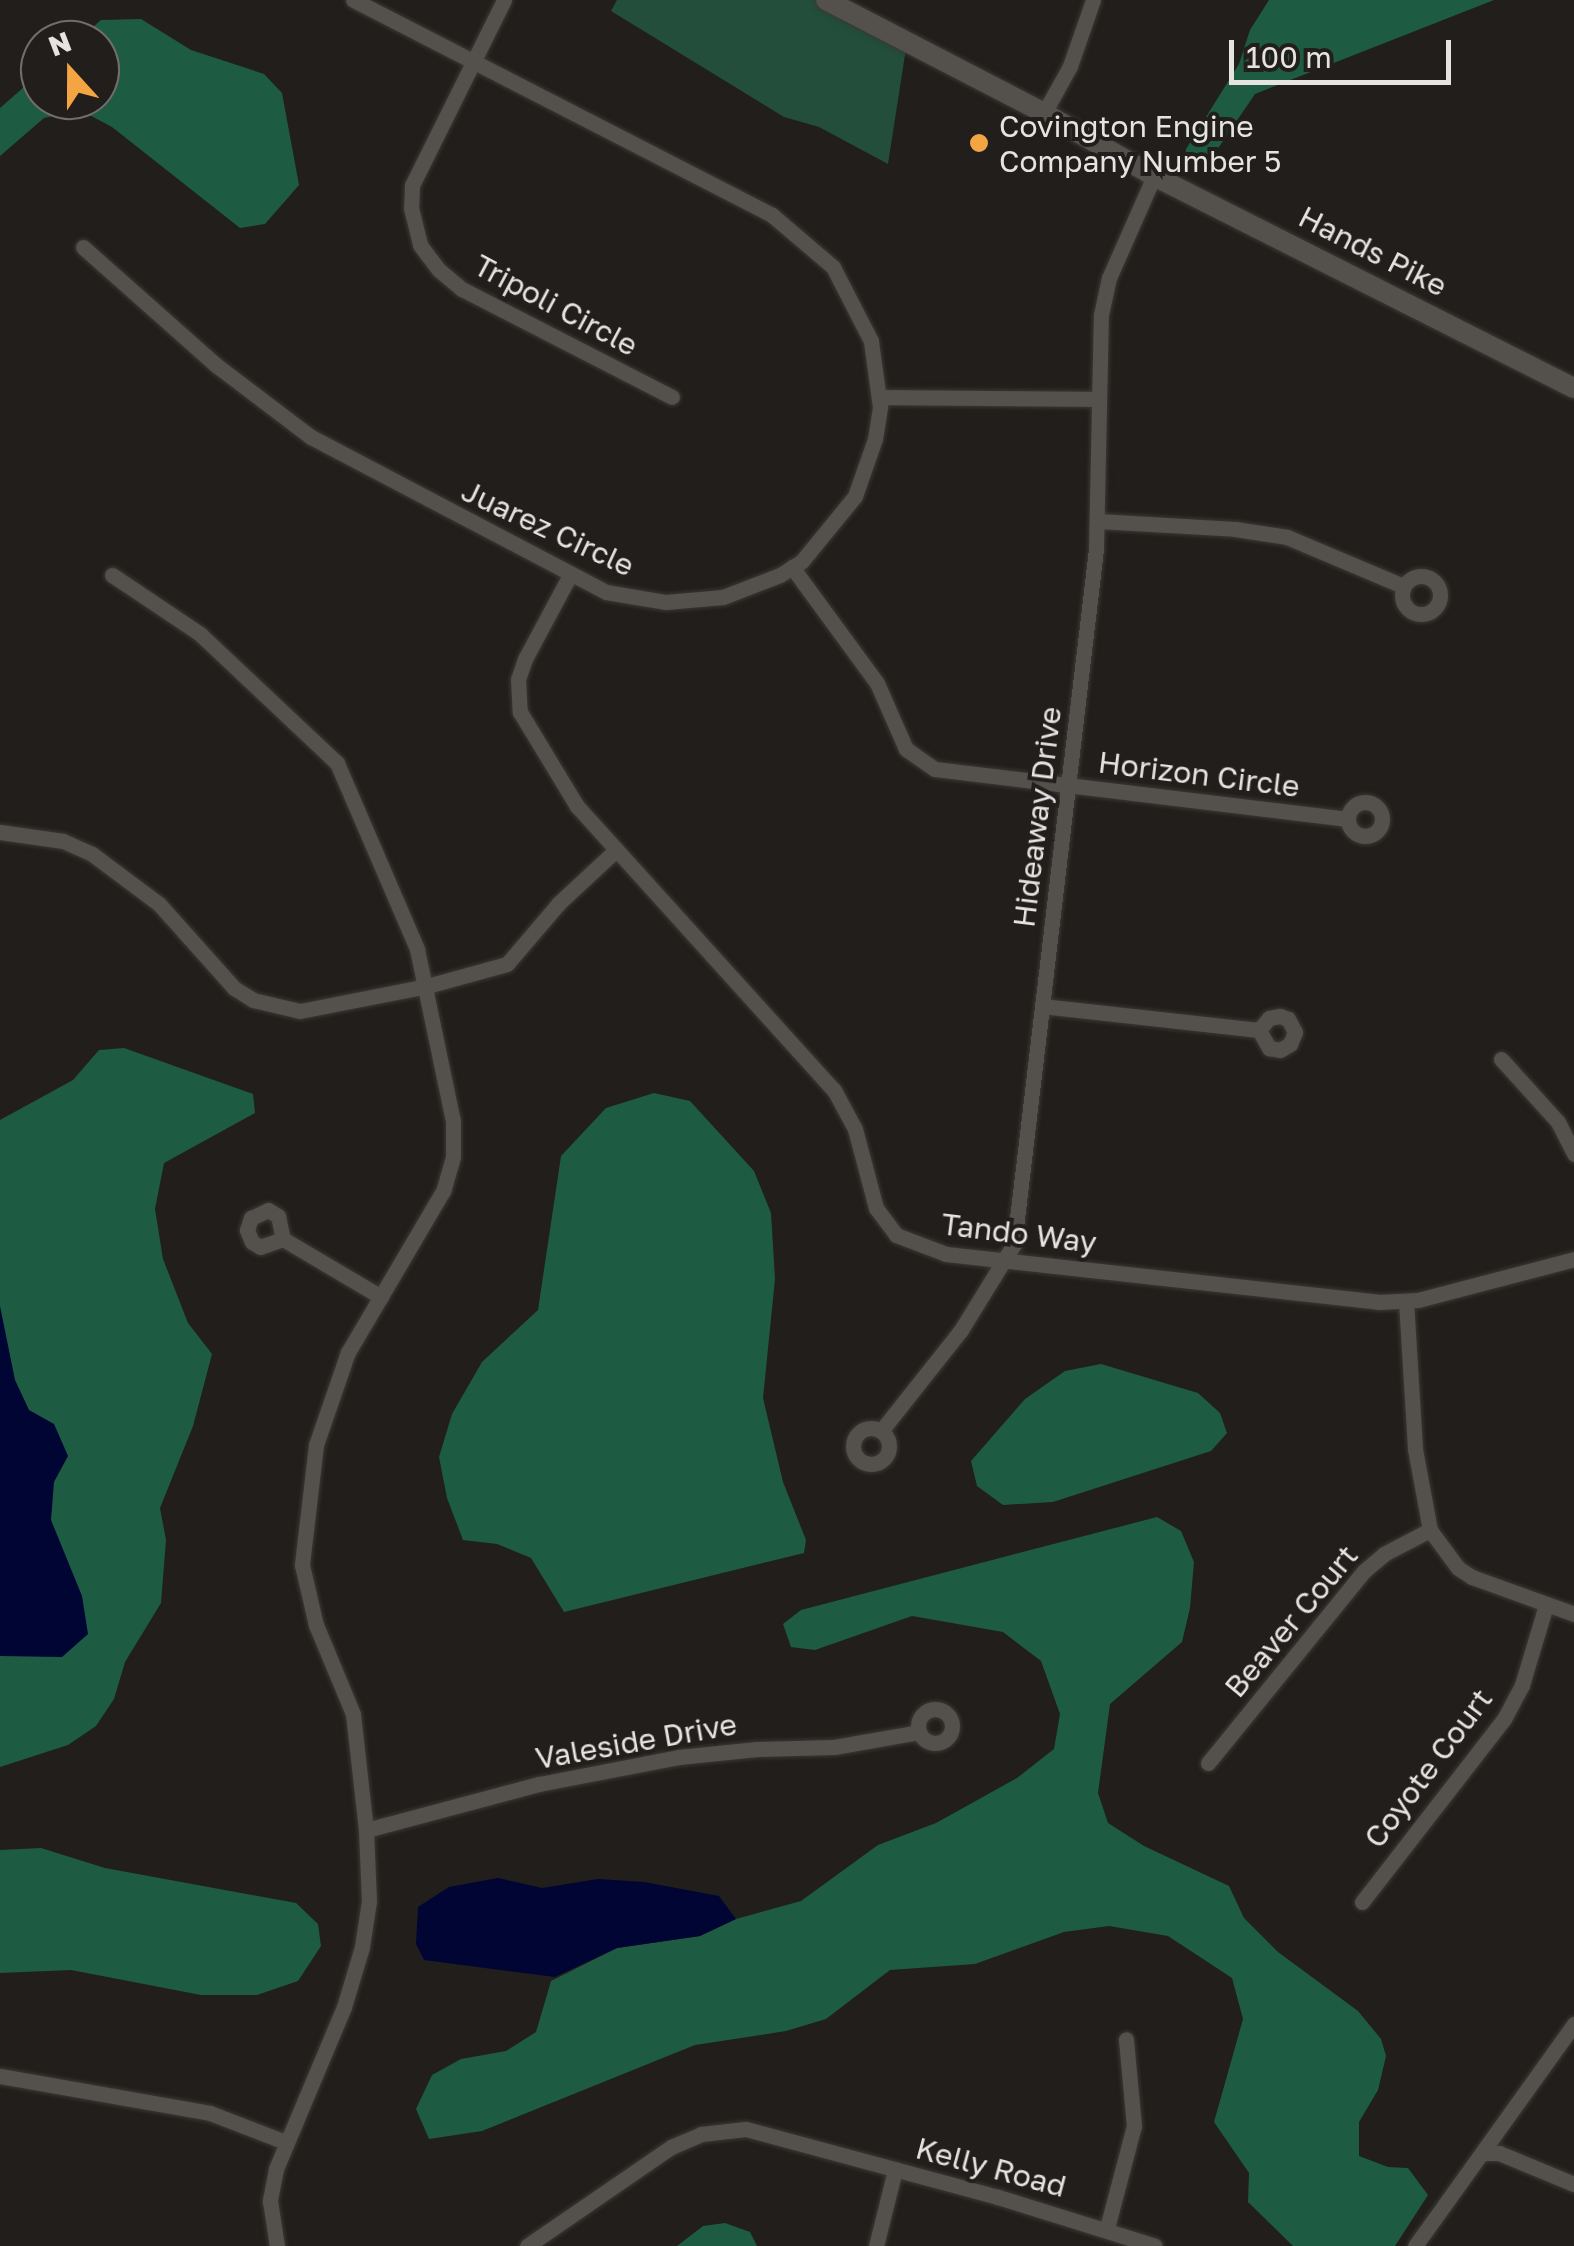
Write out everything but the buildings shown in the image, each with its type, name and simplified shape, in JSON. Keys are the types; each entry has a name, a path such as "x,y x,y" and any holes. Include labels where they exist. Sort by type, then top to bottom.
{"main road":[{"name":"Hands Pike","path":"826,0 1044,113 1154,176 1574,388"}],"street":[{"name":"Juarez Circle","path":"83,247 216,365 312,437 606,592 639,600 696,601 723,597 792,567 818,546 855,496 875,439 879,397 871,340 861,314 833,267 772,215 353,0"},
{"path":"472,61 504,0"},
{"path":"1044,113 1070,66 1093,0"},
{"name":"Tripoli Circle","path":"472,61 420,164 412,194 420,245 439,270 462,289 672,396"},
{"name":"Hideaway Drive","path":"882,1431 961,1330 1008,1259 1017,1224 1098,521 1101,315 1109,278 1154,176"},
{"path":"879,397 1099,398"},
{"path":"1098,521 1235,528 1287,537 1404,586"},
{"name":"Horizon Circle","path":"792,567 876,683 912,756 935,770 1348,819"},
{"path":"112,575 200,634 327,749 358,808 417,949 454,1122 453,1156 443,1191 348,1352 323,1415 303,1546 306,1594 353,1714 366,1830 369,1901 362,1948 344,2006 285,2142 270,2202 277,2246"},
{"name":"Tando Way","path":"570,575 524,660 518,679 520,712 577,806 834,1090 855,1128 876,1208 896,1235 946,1254 1350,1300 1406,1301 1574,1259"},
{"path":"0,832 63,841 92,854 159,904 216,971 253,1000 300,1010 427,986 507,964 559,903 616,850"},
{"path":"1042,1006 1259,1030"},
{"path":"1502,1059 1558,1122 1574,1154"},
{"path":"282,1239 381,1297"},
{"path":"1406,1301 1415,1449 1430,1530 1458,1568 1472,1577 1574,1614"},
{"name":"Beaver Court","path":"1208,1764 1364,1571 1430,1530"},
{"name":"Coyote Court","path":"1362,1902 1504,1718 1522,1685 1546,1605"},
{"name":"Valeside Drive","path":"366,1830 539,1784 679,1757 757,1748 834,1748 919,1732"},
{"path":"1415,2246 1485,2153 1492,2133 1574,2024"},
{"path":"1107,2228 1134,2126 1126,2039"},
{"path":"0,2076 210,2113 285,2142"},
{"name":"Kelly Road","path":"527,2246 650,2160 702,2134 746,2129 1107,2228 1154,2246"},
{"path":"1485,2153 1499,2153 1574,2184"},
{"path":"876,2246 895,2170"}],"green space":[{"path":"617,0 826,0 907,42 888,164 819,127 784,117 611,11"},
{"path":"1269,0 1494,0 1255,94 1204,169 1185,160 1186,149 1239,64 1250,30"},
{"path":"141,19 191,50 264,74 282,93 299,185 265,224 240,228 99,120 120,120 120,20 101,20"},
{"path":"20,90 20,120 42,120 0,156 0,108"},
{"path":"124,1048 253,1094 255,1113 164,1163 155,1209 163,1259 188,1323 212,1354 193,1426 160,1508 166,1540 161,1603 125,1662 114,1699 96,1726 68,1745 0,1767 0,1120 73,1080 99,1050"},
{"path":"654,1093 690,1101 754,1171 771,1213 775,1279 763,1398 783,1482 806,1540 804,1553 564,1612 531,1558 497,1544 463,1540 447,1498 439,1457 452,1414 482,1362 538,1310 561,1156 606,1108"},
{"path":"1101,1364 1198,1393 1220,1413 1227,1433 1211,1451 1053,1502 1003,1505 977,1486 971,1461 1025,1399 1065,1371"},
{"path":"1157,1517 1181,1531 1194,1562 1190,1608 1182,1642 1110,1704 1098,1793 1108,1823 1144,1846 1229,1886 1244,1918 1278,1952 1358,2011 1381,2039 1386,2056 1378,2090 1359,2122 1359,2156 1388,2167 1408,2168 1428,2195 1395,2246 1293,2246 1248,2202 1249,2173 1214,2122 1243,2019 1232,1978 1168,1936 1109,1926 1064,1932 975,1964 890,1970 826,2019 786,2031 695,2045 482,2131 429,2139 416,2109 432,2075 461,2059 506,2051 536,2032 551,1981 617,1948 700,1936 736,1919 801,1901 878,1845 936,1823 1017,1778 1054,1749 1060,1714 1041,1661 1003,1632 912,1616 815,1650 791,1647 783,1624 801,1610"},
{"path":"41,1848 105,1868 296,1903 318,1924 321,1946 298,1981 257,1995 201,1995 71,1970 0,1973 0,1850"},
{"path":"725,2223 750,2232 757,2246 677,2246 703,2226"}],"shaded area":[{"path":"0,1306 15,1380 29,1410 54,1424 68,1456 54,1482 51,1520 82,1596 88,1634 62,1657 0,1656"},
{"path":"498,1878 542,1888 598,1879 644,1882 719,1896 736,1919 700,1936 617,1948 555,1977 424,1960 416,1944 418,1907 449,1887"}],"place":[{"name":"Covington Engine Company Number 5","path":"979,143"}]}
